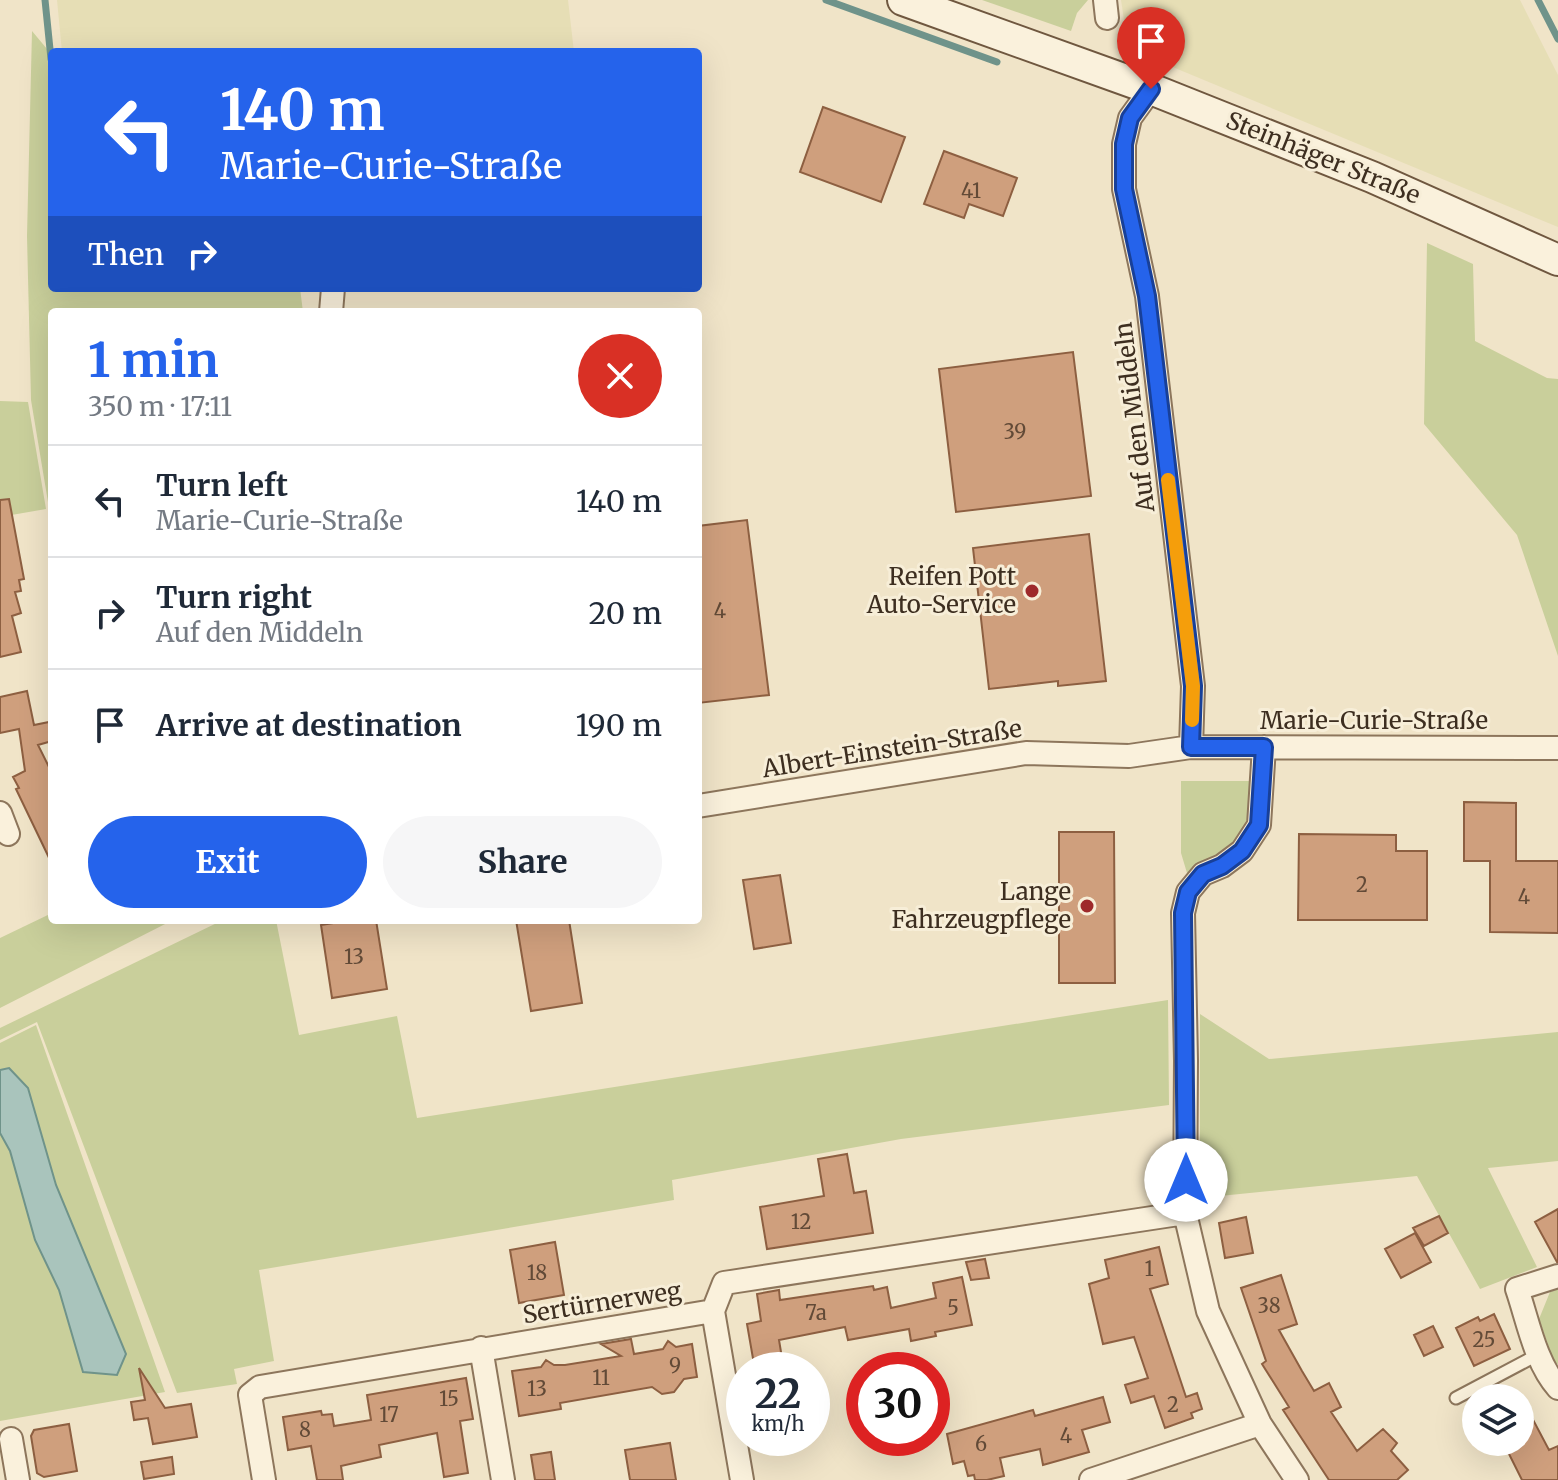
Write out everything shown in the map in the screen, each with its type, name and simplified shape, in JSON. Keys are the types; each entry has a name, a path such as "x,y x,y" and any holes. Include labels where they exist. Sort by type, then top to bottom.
{"main road":[{"name":"Steinhäger Straße","path":"903,0 1151,89 1372,177 1558,260"}],"street":[{"name":"Auf den Middeln","path":"1151,89 1130,118 1124,144 1124,189 1147,296 1193,686 1191,747"},
{"name":"Marie-Curie-Straße","path":"1191,747 1558,748"},
{"name":"Albert-Einstein-Straße","path":"702,805 1026,753 1129,756 1191,747"},
{"path":"1264,747 1259,825 1242,851 1222,866 1203,874 1188,892 1183,913 1185,1213 1208,1311 1260,1424 1297,1480"},
{"name":"Sertürnerweg","path":"264,1480 250,1395 260,1387 713,1311 724,1283 1185,1213"},
{"path":"1558,1276 1517,1289 1539,1354 1550,1379 1558,1388"},
{"path":"713,1311 742,1480"},
{"path":"481,1348 503,1480"},
{"path":"1091,1480 1260,1424"},
{"path":"11,1439 18,1480"}],"lane":[{"path":"1456,1398 1539,1354"}],"shaded area":[{"path":"57,0 568,0 574,48 62,48"},
{"path":"1121,0 1520,0 1558,75 1558,227 1134,51 1127,40"}],"green space":[{"path":"982,0 1088,0 1077,13 1071,31"},
{"path":"32,31 48,50 48,292 300,292 302,308 48,308 48,502 31,400 27,236"},
{"path":"1427,243 1473,264 1475,341 1547,378 1558,379 1558,656 1517,535 1424,424"},
{"path":"0,401 28,402 46,509 0,517"},
{"path":"1181,781 1252,781 1248,816 1238,840 1222,854 1187,873 1181,853"},
{"path":"48,915 48,924 165,924 0,1008 0,938"},
{"path":"215,924 277,924 299,1035 397,1016 417,1118 1168,1000 1169,1105 901,1139 672,1180 674,1200 259,1270 274,1361 234,1369 237,1384 177,1393 37,1022 0,1040 0,1028"},
{"path":"1200,1014 1269,1059 1558,1032 1558,1161 1488,1168 1537,1267 1480,1289 1417,1176 1200,1198"},
{"path":"36,1025 165,1392 0,1421 0,1133 10,1151 35,1240 59,1290 83,1372 56,1185 28,1089 9,1068 0,1070 0,1043"},
{"path":"1558,1289 1558,1365 1539,1319 1550,1292"}],"water":[{"path":"9,1068 28,1088 56,1185 126,1354 117,1375 83,1372 59,1290 35,1240 10,1151 0,1133 0,1070"}],"building":[{"path":"823,107 905,137 881,202 800,172"},
{"path":"944,151 1017,178 1003,216 969,204 964,218 924,204"},
{"path":"1073,352 1091,496 956,512 939,369"},
{"path":"9,499 24,579 19,580 21,591 15,592 21,613 12,616 21,652 0,657 0,500"},
{"path":"747,520 769,695 702,703 702,526"},
{"name":"Reifen Pott Auto-Service","path":"1089,534 1106,681 1058,686 1058,681 989,689 973,548"},
{"path":"27,691 34,725 48,722 48,742 38,745 48,765 48,856 16,789 19,788 13,777 25,771 19,729 0,733 0,697"},
{"path":"1464,802 1516,803 1516,861 1558,861 1558,933 1490,932 1490,861 1464,861"},
{"name":"Lange Fahrzeugpflege","path":"1059,832 1114,832 1115,983 1059,983"},
{"path":"1299,834 1396,835 1396,851 1427,851 1427,920 1298,920"},
{"path":"780,875 791,943 754,949 743,880"},
{"path":"377,924 387,989 332,998 321,925"},
{"path":"517,924 570,924 582,1003 531,1011"},
{"path":"847,1154 854,1193 866,1191 873,1233 767,1249 760,1207 824,1196 818,1159"},
{"path":"1558,1209 1558,1262 1557,1262 1535,1222"},
{"path":"1439,1216 1448,1233 1424,1246 1413,1228"},
{"path":"1246,1217 1253,1253 1225,1258 1219,1223"},
{"path":"1415,1233 1431,1262 1401,1278 1385,1249"},
{"path":"555,1242 564,1295 519,1303 510,1250"},
{"path":"1159,1247 1168,1284 1150,1289 1186,1397 1197,1393 1202,1409 1191,1413 1193,1418 1165,1428 1154,1396 1131,1403 1125,1385 1148,1378 1134,1337 1103,1344 1089,1284 1109,1278 1105,1260"},
{"path":"985,1259 989,1278 971,1280 966,1262"},
{"path":"1281,1275 1297,1324 1279,1330 1302,1371 1314,1391 1329,1383 1341,1407 1331,1412 1357,1451 1383,1429 1397,1443 1391,1451 1408,1470 1397,1480 1329,1480 1283,1410 1289,1407 1262,1364 1266,1361 1241,1288"},
{"path":"962,1277 972,1325 935,1332 936,1336 911,1341 909,1329 848,1340 845,1327 779,1340 781,1352 752,1352 747,1324 761,1321 757,1294 779,1290 780,1300 873,1286 874,1290 887,1287 891,1308 936,1298 933,1283"},
{"path":"1494,1314 1510,1349 1474,1366 1456,1328 1478,1317 1480,1321"},
{"path":"1433,1326 1443,1347 1424,1356 1414,1335"},
{"path":"631,1339 634,1354 663,1349 668,1341 676,1347 692,1344 697,1377 684,1379 674,1392 662,1394 652,1387 560,1403 561,1409 519,1416 512,1371 541,1367 546,1360 554,1365 565,1365 621,1356 601,1344"},
{"path":"139,1368 165,1408 191,1404 197,1437 153,1444 148,1418 134,1420 131,1402 145,1400"},
{"path":"466,1378 473,1419 460,1421 468,1473 444,1477 437,1433 379,1445 381,1457 341,1466 343,1480 317,1480 311,1446 288,1450 283,1417 321,1411 322,1415 332,1414 334,1426 371,1420 367,1395"},
{"path":"1103,1397 1110,1422 1082,1430 1089,1452 1043,1465 1040,1449 1000,1458 1004,1476 975,1480 974,1475 968,1476 964,1461 953,1464 950,1433 1033,1410 1035,1416"},
{"path":"1534,1422 1549,1450 1558,1446 1558,1480 1522,1480 1510,1456 1534,1456"},
{"path":"69,1424 77,1471 44,1477 37,1473 31,1436 34,1430"},
{"path":"670,1443 676,1480 630,1480 625,1450"},
{"path":"551,1452 555,1480 535,1480 531,1455"},
{"path":"172,1457 174,1474 144,1479 141,1462"}],"waterway":[{"path":"45,0 50,48"},
{"path":"826,0 997,62"},
{"path":"1538,0 1558,39"}],"slow traffic":[{"path":"1168,480 1193,686 1192,720"}],"place":[{"name":"Reifen Pott Auto-Service","path":"1032,591"},
{"name":"Lange Fahrzeugpflege","path":"1087,906"}],"route":[{"path":"1151,89 1130,118 1124,144 1124,189 1147,296 1193,686 1191,747 1264,747 1259,825 1242,851 1222,866 1203,874 1188,892 1183,913 1186,1180"}]}
